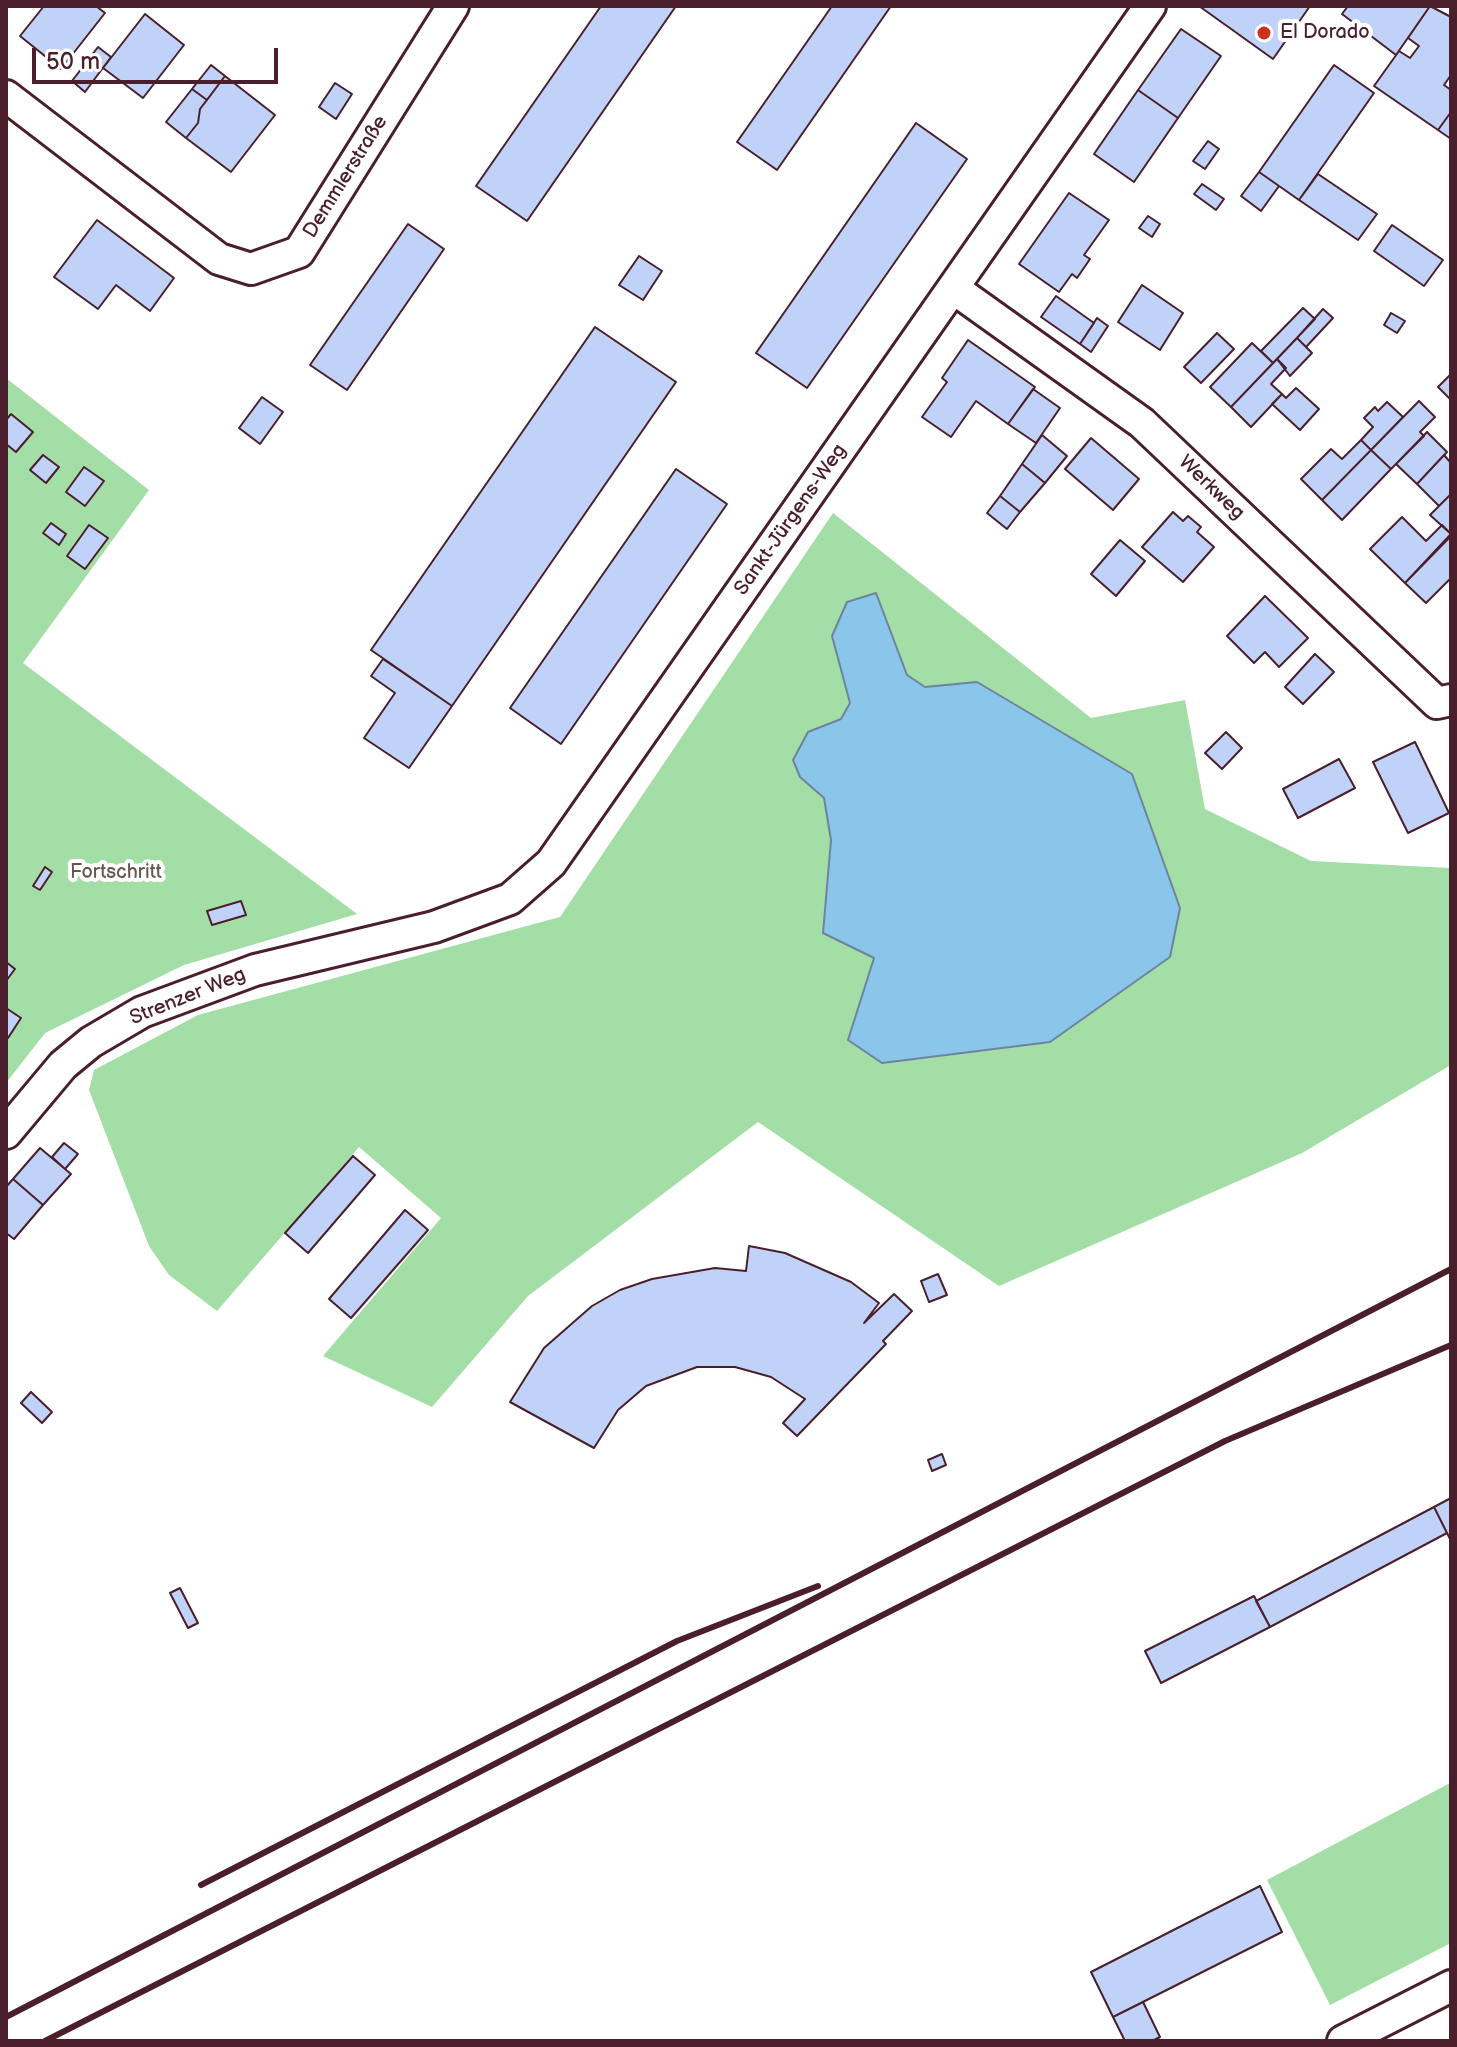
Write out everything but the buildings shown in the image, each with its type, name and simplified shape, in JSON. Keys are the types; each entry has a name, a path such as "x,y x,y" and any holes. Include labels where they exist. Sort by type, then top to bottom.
{"street":[{"name":"Demmlerstraße","path":"6,96 219,259 251,269 299,252 453,6"},
{"name":"Sankt-Jürgens-Weg","path":"364,945 434,927 510,899 551,863 1150,6"},
{"name":"Werkweg","path":"953,288 1142,423 1437,703 1451,700"},
{"name":"Strenzer Weg","path":"6,1133 63,1065 91,1042 142,1012 255,970 364,945"},
{"path":"1343,2041 1451,1986"}],"green space":[{"name":"Fortschritt","path":"6,378 149,490 23,663 357,914 184,965 45,1033 6,1083"},
{"path":"833,513 1091,718 1185,700 1205,809 1311,861 1451,868 1451,1065 1302,1153 999,1286 758,1122 528,1296 432,1407 323,1356 441,1218 359,1147 217,1311 169,1275 149,1246 89,1090 94,1070 198,1015 560,917"},
{"path":"1450,1783 1451,1943 1330,2005 1267,1880"}],"water":[{"path":"876,593 907,675 925,687 977,682 1132,774 1180,908 1170,957 1050,1042 882,1063 848,1040 874,958 823,933 831,840 824,798 800,777 793,760 808,732 841,719 850,703 832,636 847,602"}],"railway":[{"path":"6,2017 1451,1269"},
{"path":"45,2041 1225,1441 1451,1345"},
{"path":"201,1885 677,1641 818,1586"}],"place":[{"name":"El Dorado","path":"1264,33"}]}
